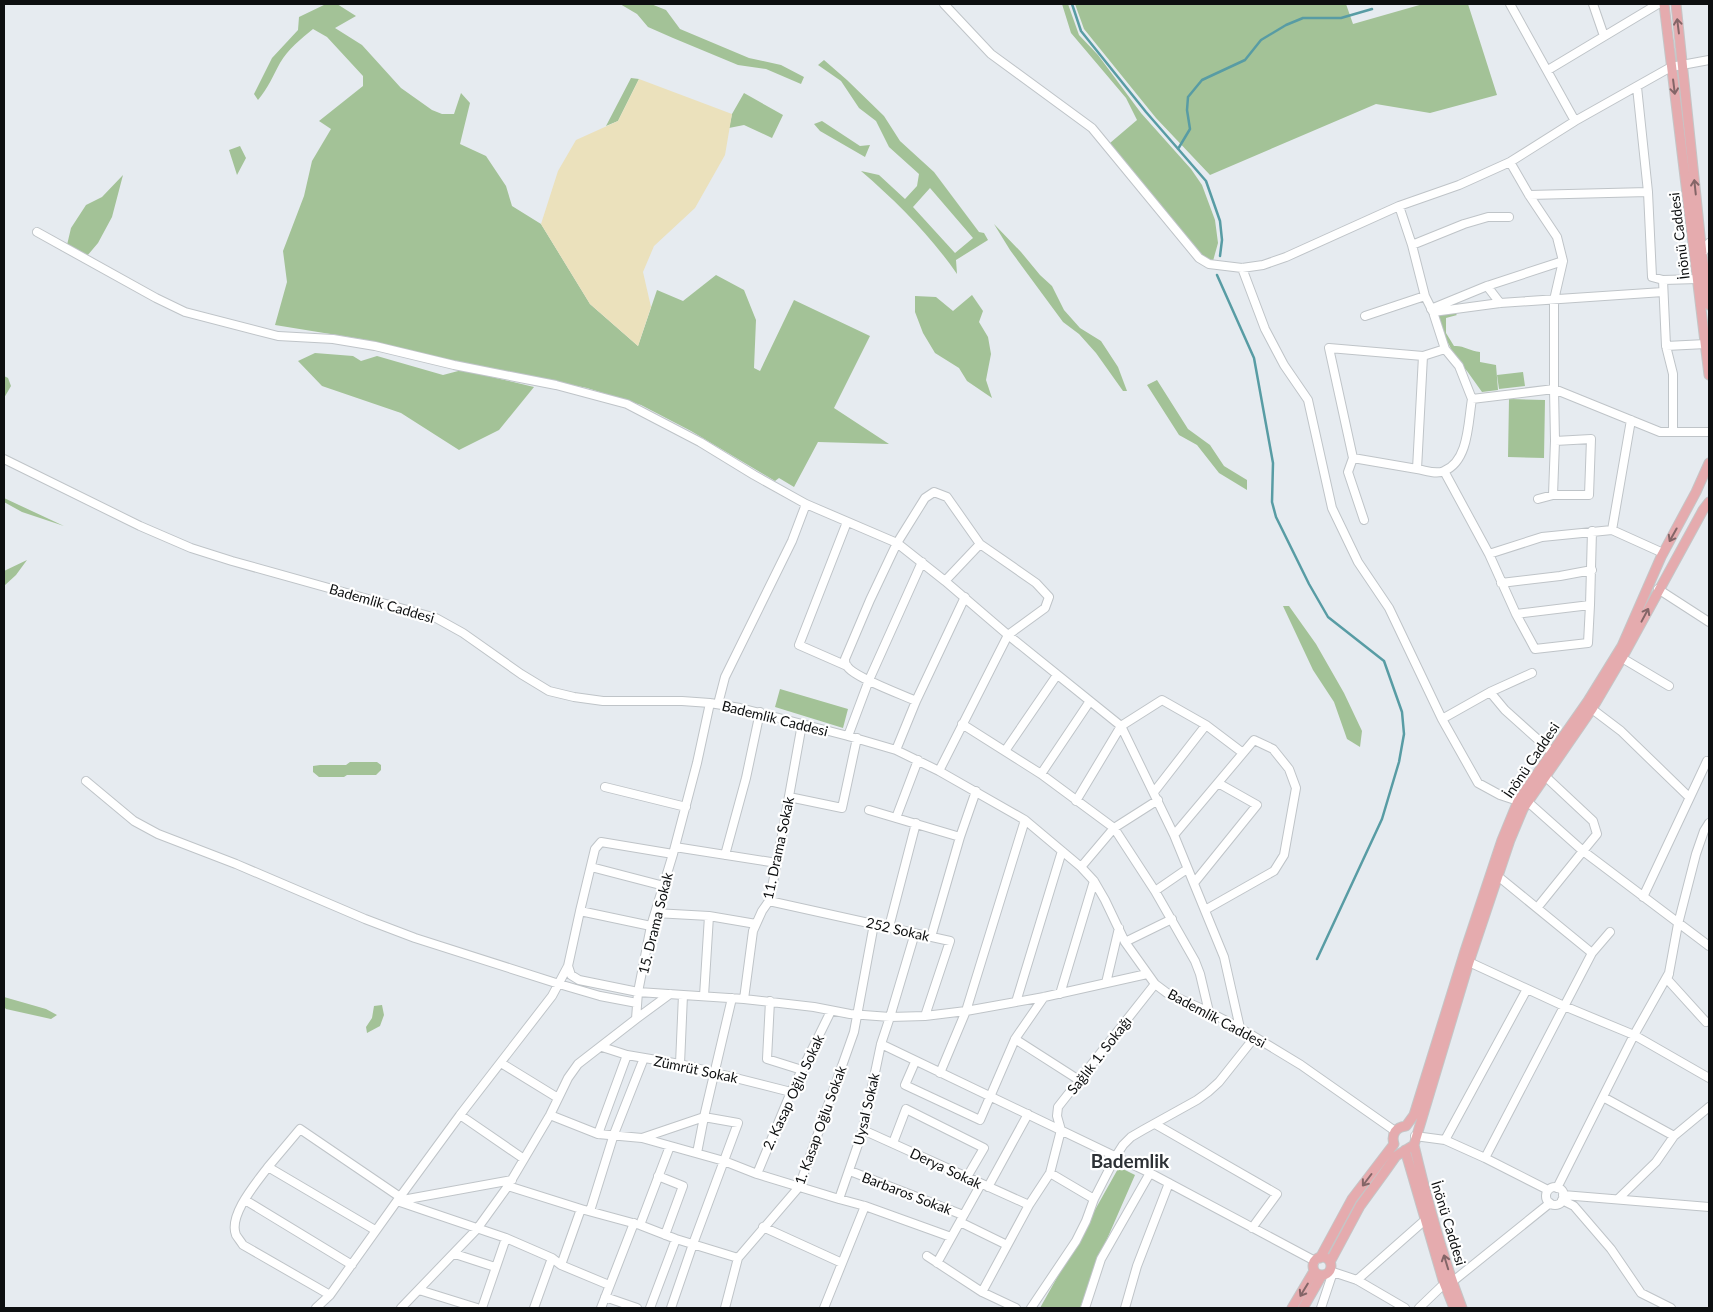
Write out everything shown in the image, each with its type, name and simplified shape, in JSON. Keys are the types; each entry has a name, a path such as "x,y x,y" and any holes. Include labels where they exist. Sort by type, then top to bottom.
{"main road":[{"name":"İnönü Caddesi","path":"1664,4 1709,375"},
{"name":"İnönü Caddesi","path":"1676,4 1709,305"},
{"name":"İnönü Caddesi","path":"1406,1126 1414,1115 1465,951 1502,840 1518,801 1622,646 1663,553 1703,483 1709,463"},
{"path":"1703,483 1699,494 1709,502"},
{"name":"İnönü Caddesi","path":"1462,1308 1448,1283 1425,1220 1411,1143 1510,840 1523,809 1592,709 1703,509 1709,502"},
{"path":"1303,1308 1326,1270 1360,1206 1396,1156 1411,1143 1411,1128 1406,1126 1399,1128 1394,1139 1352,1199 1313,1266 1326,1270"},
{"path":"1394,1139 1399,1149 1411,1143"},
{"name":"İnönü Caddesi","path":"1411,1143 1454,1308"},
{"path":"1292,1308 1326,1270 1326,1258 1318,1259"}],"street":[{"path":"944,4 992,54 1092,128 1199,258 1209,264 1242,268 1263,265 1286,257 1399,206 1459,185 1510,162 1575,121 1671,68 1709,60"},
{"path":"1510,4 1575,121"},
{"path":"1593,4 1604,36"},
{"path":"1548,70 1658,4"},
{"path":"1636,87 1648,192 1652,277 1663,280 1698,279"},
{"path":"1510,162 1557,237 1563,261 1554,300 1555,440 1553,495"},
{"path":"1529,195 1648,192"},
{"path":"1353,458 1437,473 1444,472 1456,463 1462,453 1472,399 1459,366 1444,349 1432,311 1425,296 1412,245 1399,206"},
{"path":"1412,245 1464,224 1488,217 1509,217"},
{"path":"37,232 185,312 278,336 333,339 375,346 454,365 556,384 627,404 700,442 806,504 897,543 1121,726 1174,835 1224,957 1240,1028"},
{"path":"1702,254 1709,243"},
{"path":"1432,311 1487,286 1563,261"},
{"path":"1242,268 1265,329 1284,366 1308,400 1332,508 1358,562 1389,608 1442,719 1478,783 1500,795 1518,801"},
{"path":"1663,280 1666,346 1673,374 1673,432"},
{"path":"1487,286 1500,304"},
{"path":"1432,311 1663,292"},
{"path":"1365,316 1425,296"},
{"path":"1666,346 1706,344"},
{"path":"1364,520 1348,472 1353,458 1329,348 1423,356 1444,349"},
{"path":"1417,469 1423,356"},
{"path":"1472,399 1554,389 1660,432 1709,432"},
{"path":"1612,530 1631,420"},
{"path":"1538,499 1553,495 1589,495 1591,440 1555,440"},
{"name":"Bademlik Caddesi","path":"4,459 140,526 191,548 436,618 463,633 520,674 549,691 603,701 718,704 760,712 857,738 896,750 918,760 1025,820 1081,867 1094,881 1125,942 1155,984 1167,993 1240,1028 1301,1065 1394,1139"},
{"path":"1444,472 1488,554 1516,614 1535,649 1588,643 1592,531"},
{"path":"847,666 846,655 897,543 925,498 934,492 947,497 980,544 1036,583 1049,597 1045,608 1008,635 939,771"},
{"path":"718,704 724,677 792,541 806,504"},
{"path":"847,522 799,645 847,666 869,680 916,701"},
{"path":"1488,554 1542,537 1612,530 1663,553"},
{"path":"945,581 980,544"},
{"path":"848,736 869,680 922,562"},
{"path":"1501,583 1592,570"},
{"path":"1658,589 1709,622"},
{"path":"896,750 916,701 964,598"},
{"path":"1516,614 1590,605"},
{"path":"1622,658 1669,686"},
{"path":"1442,719 1490,692 1532,673"},
{"path":"1005,751 1057,675"},
{"path":"1490,692 1505,710 1552,753"},
{"path":"1076,801 1121,726 1162,700 1206,726 1243,753"},
{"path":"1041,774 1090,701"},
{"name":"15. Drama Sokak","path":"636,1019 638,992 651,926 686,807 710,703"},
{"path":"1592,709 1621,731 1689,797"},
{"path":"725,856 746,778 760,712"},
{"name":"11. Drama Sokak","path":"744,999 753,931 769,901 802,724"},
{"path":"962,724 1041,774 1114,828 1172,919 1198,967 1209,1012"},
{"path":"1154,792 1206,726"},
{"path":"789,797 842,808 857,738"},
{"path":"1174,835 1254,740 1272,749 1289,768 1296,788 1284,855 1274,871 1204,910"},
{"path":"896,818 918,760"},
{"path":"1644,897 1689,797 1707,761 1709,763"},
{"path":"1537,908 1597,834 1593,821 1546,777"},
{"path":"86,781 134,821 158,834 236,864 365,919 415,938 558,984 600,996 637,1003"},
{"path":"1194,883 1256,805 1218,783"},
{"path":"606,788 686,807"},
{"path":"931,936 960,837 976,791"},
{"path":"1081,867 1114,828 1158,800"},
{"path":"1528,802 1583,851 1709,946"},
{"path":"869,810 960,837"},
{"path":"940,1073 966,1011 1025,820"},
{"path":"889,927 916,823"},
{"path":"1706,1022 1667,979 1678,924 1696,854 1704,831 1709,823"},
{"path":"319,1308 460,1115 552,996 568,966 595,850 601,842 777,863"},
{"path":"1016,1002 1062,851"},
{"path":"591,867 664,886"},
{"path":"1155,891 1187,869"},
{"path":"1499,878 1592,953"},
{"path":"1060,994 1094,881"},
{"name":"252 Sokak","path":"769,901 950,941 925,1016"},
{"path":"580,911 651,926"},
{"path":"655,913 709,916 756,924"},
{"path":"704,996 709,916"},
{"path":"1125,942 1172,919"},
{"name":"1. Kasap Oğlu Sokak","path":"738,1258 799,1187 854,1032 874,924"},
{"path":"1106,983 1119,928"},
{"path":"1486,1158 1592,953 1610,932"},
{"name":"Uysal Sokak","path":"839,1199 863,1130 881,1044 914,933"},
{"path":"1470,962 1564,1006 1634,1035 1709,1078"},
{"path":"568,966 571,975 579,980 638,992 744,999 857,1015 890,1017 925,1016 966,1011 1060,994 1147,974"},
{"path":"1557,1188 1634,1035 1669,972"},
{"name":"Sağlık 1. Sokağı","path":"1061,1130 1057,1116 1058,1106 1155,984"},
{"path":"1445,1140 1527,989"},
{"path":"401,1308 477,1229 510,1183 550,1115 568,1078 578,1064 670,994"},
{"path":"680,1064 683,995"},
{"path":"915,1062 905,1085 980,1120 1015,1039 1044,997"},
{"path":"697,1153 732,998"},
{"path":"770,1002 766,1059 802,1070"},
{"name":"2. Kasap Oğlu Sokak","path":"756,1174 791,1092 832,1011"},
{"path":"1031,1308 1076,1241 1094,1199 1116,1156 1131,1137 1208,1092 1219,1082 1254,1038"},
{"path":"1015,1039 1079,1080"},
{"path":"881,1044 915,1062 1116,1156 1252,1228 1318,1259"},
{"name":"Zümrüt Sokak","path":"602,1047 627,1055 680,1064 791,1092"},
{"path":"598,1134 627,1055"},
{"path":"561,1264 586,1210 644,1058"},
{"path":"501,1063 558,1098"},
{"path":"1603,1097 1674,1136"},
{"path":"1619,1198 1656,1162 1674,1136 1709,1106"},
{"path":"893,1144 906,1109 984,1148 967,1177"},
{"path":"937,1263 951,1237 1028,1114"},
{"path":"460,1115 524,1160"},
{"path":"550,1115 598,1134 642,1138 724,1161 756,1174 865,1206 951,1237"},
{"path":"642,1138 704,1117 738,1123 671,1308"},
{"path":"1155,1124 1277,1194 1252,1228"},
{"path":"330,1295 243,1245 235,1234 235,1218 245,1200 268,1167 300,1129 398,1199 506,1238 609,1285"},
{"name":"Derya Sokak","path":"863,1130 1029,1205"},
{"path":"982,1292 1029,1205 1050,1173 1061,1130"},
{"path":"1411,1143 1445,1140 1486,1158 1548,1190"},
{"path":"601,1308 609,1285 670,1146"},
{"path":"268,1167 375,1230"},
{"name":"Barbaros Sokak","path":"850,1171 962,1219 1007,1245"},
{"path":"1050,1173 1094,1199"},
{"path":"1085,1308 1101,1259 1150,1173"},
{"path":"658,1176 683,1186 665,1235"},
{"path":"398,1199 510,1183 586,1210 637,1224 676,1239 738,1258 725,1308"},
{"path":"1125,1308 1136,1266 1169,1184"},
{"path":"1550,1203 1546,1196 1548,1190 1553,1187 1561,1190 1563,1197 1574,1206 1611,1249 1641,1293 1672,1308"},
{"path":"1563,1197 1619,1198 1709,1207"},
{"path":"1418,1308 1550,1203 1558,1204 1563,1197"},
{"path":"245,1200 352,1265"},
{"path":"824,1308 865,1206"},
{"path":"1357,1280 1425,1220"},
{"path":"763,1227 842,1263"},
{"path":"482,1308 506,1238"},
{"path":"650,1308 676,1239"},
{"path":"455,1254 495,1268"},
{"path":"927,1256 982,1292 1016,1308"},
{"path":"534,1308 552,1258"},
{"path":"1321,1308 1326,1270 1357,1280 1393,1305 1405,1308"},
{"path":"419,1290 477,1308"},
{"path":"605,1297 637,1308"}],"green space":[{"path":"326,4 337,4 356,16 335,28 362,45 401,88 432,110 442,114 454,114 461,93 470,103 460,144 486,156 506,186 512,206 541,224 590,304 638,346 657,290 683,301 716,275 744,290 756,320 754,368 760,371 794,300 870,336 834,408 889,444 818,442 794,487 779,478 775,481 691,431 641,405 587,388 471,365 361,339 275,325 287,282 283,251 304,196 312,161 331,129 319,121 363,86 363,76 327,37 313,29 287,53 258,100 254,94 272,58 298,30 299,17"},
{"path":"620,4 651,4 666,10 680,29 749,58 781,65 804,77 801,84 766,69 738,65 648,27 637,14"},
{"path":"1062,4 1068,4 1079,35 1098,55 1141,113 1191,169 1202,185 1215,220 1218,243 1213,261 1203,256 1143,188 1110,143 1137,120 1126,98 1071,33"},
{"path":"1075,4 1346,4 1353,24 1423,4 1468,4 1497,95 1430,113 1376,104 1210,175 1156,118 1084,29"},
{"path":"824,60 884,116 900,141 934,172 979,232 984,233 988,240 956,260 957,274 936,246 912,220 861,171 879,175 905,199 917,186 919,174 889,147 876,121 859,108 841,81 818,65","holes":["930,188 973,238 955,253 913,207"]},
{"path":"631,78 639,79 618,121 606,126"},
{"path":"744,93 783,115 772,138 744,125 729,128 732,114"},
{"path":"822,121 860,146 870,145 865,157 820,131 814,124"},
{"path":"240,146 246,158 237,175 229,150"},
{"path":"123,175 112,217 98,243 87,256 67,245 71,228 86,205 102,197"},
{"path":"994,224 1052,286 1064,310 1080,328 1101,341 1118,367 1127,391 1123,391 1096,353 1079,334 1063,322 1010,250"},
{"path":"972,295 983,311 979,322 988,337 991,354 986,380 992,398 967,381 959,368 935,353 923,333 915,312 915,296 936,297 953,311"},
{"path":"1439,313 1455,313 1457,315 1446,318 1446,333 1454,346 1480,352 1480,362 1496,365 1498,390 1482,392 1467,371 1452,355 1450,346 1440,327"},
{"path":"315,353 353,356 361,361 377,356 443,375 462,370 534,387 499,430 459,450 401,413 322,386 298,361"},
{"path":"1523,372 1525,386 1499,389 1497,375"},
{"path":"4,376 8,378 11,386 4,398"},
{"path":"1157,380 1188,429 1210,445 1224,466 1247,480 1247,490 1219,473 1197,445 1179,435 1147,385"},
{"path":"1509,399 1545,400 1544,458 1508,457"},
{"path":"4,498 64,526 22,512 4,502"},
{"path":"27,560 16,575 4,586 4,571"},
{"path":"1283,606 1289,606 1316,644 1344,693 1362,731 1360,747 1347,739 1334,702 1313,670"},
{"path":"780,689 848,709 843,728 775,707"},
{"path":"350,762 377,762 381,765 381,770 376,775 347,775 344,777 319,777 313,772 313,766 346,765"},
{"path":"4,997 46,1009 57,1015 51,1019 6,1009 4,1007"},
{"path":"382,1005 384,1015 380,1026 367,1033 366,1027 372,1018 374,1006"},
{"path":"1119,1167 1135,1175 1097,1262 1080,1308 1040,1308"}],"sand":[{"path":"639,79 732,114 725,155 695,208 654,246 643,272 651,307 638,346 590,304 541,224 558,171 576,140 618,121"}],"waterway":[{"path":"1072,4 1081,31 1146,112 1206,181 1220,221 1222,240 1220,256"},
{"path":"1178,149 1190,129 1187,110 1188,97 1202,80 1245,60 1261,40 1286,25 1303,18 1341,18 1372,9"},
{"path":"1217,275 1254,358 1273,463 1272,502 1276,517 1309,584 1328,617 1384,661 1402,712 1404,734 1399,762 1382,819 1317,959"}],"district":[{"name":"Bademlik","path":"1130,1160"}]}
